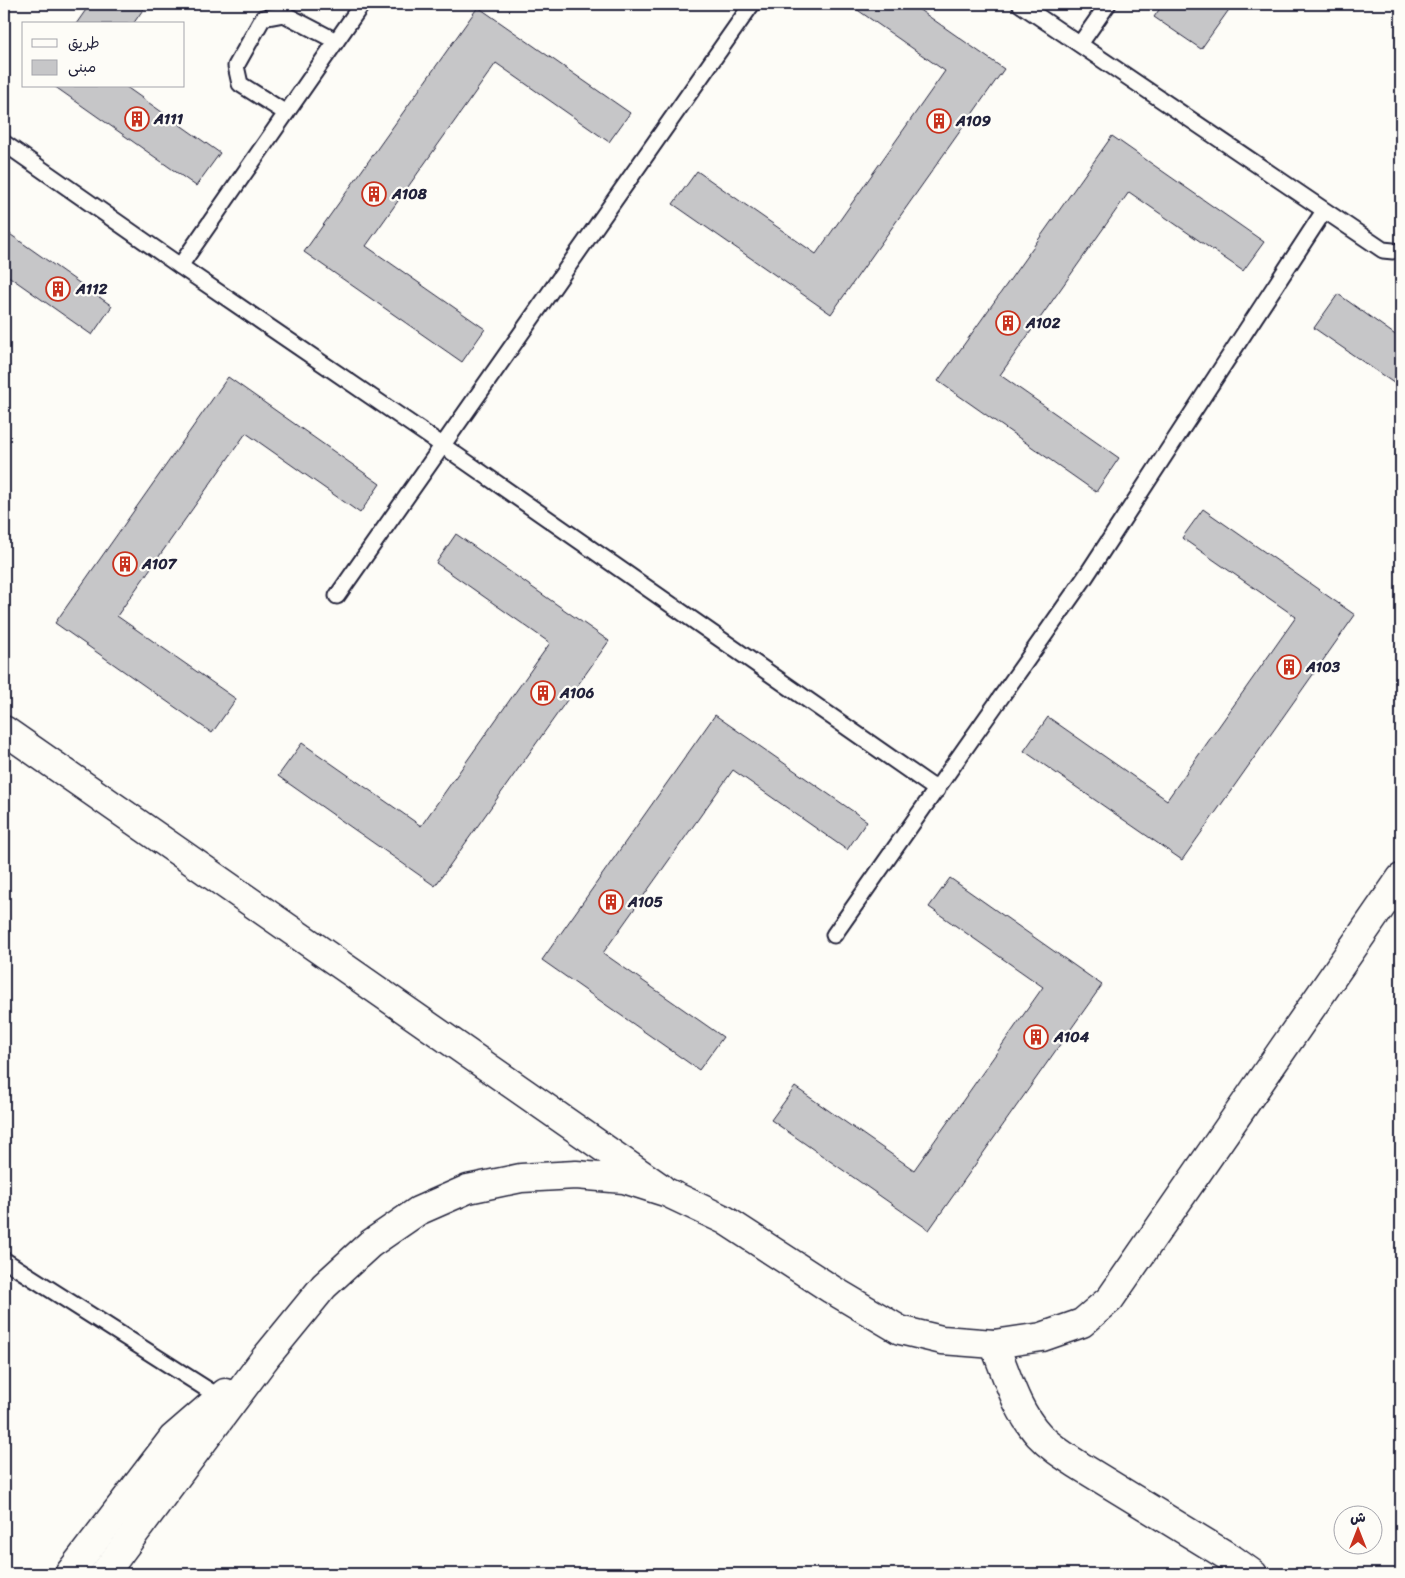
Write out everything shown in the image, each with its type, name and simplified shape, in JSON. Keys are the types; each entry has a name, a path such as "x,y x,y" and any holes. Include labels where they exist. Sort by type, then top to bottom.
{"street":[{"path":"4,730 668,1193"},
{"path":"104,1574 225,1401 266,1358 324,1286 370,1244 418,1211 468,1189 521,1178 576,1174 624,1179 668,1193 725,1220 831,1289 900,1330 942,1340 994,1344 1042,1338 1082,1323 1110,1299 1401,878"},
{"path":"994,1344 1025,1416 1040,1436 1058,1452 1232,1559 1253,1574"},
{"path":"69,1574 173,1438 225,1401"}],"lane":[{"path":"180,266 362,4"},
{"path":"337,596 752,4"},
{"path":"1020,4 1382,250 1393,251"},
{"path":"1080,44 1108,4"},
{"path":"286,113 240,84 236,66 264,18 284,14 336,42"},
{"path":"4,143 937,790"},
{"path":"834,935 1086,576 1324,211"},
{"path":"4,1260 225,1401"}],"path":[{"path":"4,14 10,4"}],"building":[{"path":"90,4 147,4 134,22 77,22"},
{"name":"A109","path":"849,4 911,4 1004,69 831,314 673,204 697,171 816,254 945,71"},
{"path":"1163,4 1233,4 1201,49 1154,17"},
{"name":"A108","path":"478,7 630,113 609,142 496,63 366,246 485,329 462,362 304,252"},
{"name":"A111","path":"57,88 128,88 220,153 196,186"},
{"name":"A102","path":"1112,136 1264,242 1243,271 1129,192 1000,375 1119,458 1096,492 938,381"},
{"name":"A112","path":"4,230 112,306 92,335 4,273"},
{"path":"1338,294 1401,339 1401,388 1314,328"},
{"name":"A107","path":"228,377 380,484 360,513 246,433 117,616 236,699 212,733 55,623"},
{"name":"A103","path":"1203,509 1355,615 1182,860 1024,751 1048,717 1167,800 1296,617 1182,538"},
{"name":"A106","path":"456,534 609,641 435,886 278,776 302,743 421,826 550,643 436,563"},
{"name":"A105","path":"715,715 867,821 847,850 733,770 603,953 723,1037 699,1070 542,960"},
{"name":"A104","path":"950,878 1102,985 929,1230 771,1120 795,1087 914,1170 1043,987 929,907"}],"place":[{"name":"A111","path":"137,119"},
{"name":"A109","path":"939,121"},
{"name":"A108","path":"374,194"},
{"name":"A112","path":"58,289"},
{"name":"A102","path":"1008,323"},
{"name":"A107","path":"125,564"},
{"name":"A103","path":"1289,667"},
{"name":"A106","path":"543,693"},
{"name":"A105","path":"611,902"},
{"name":"A104","path":"1036,1037"}]}
